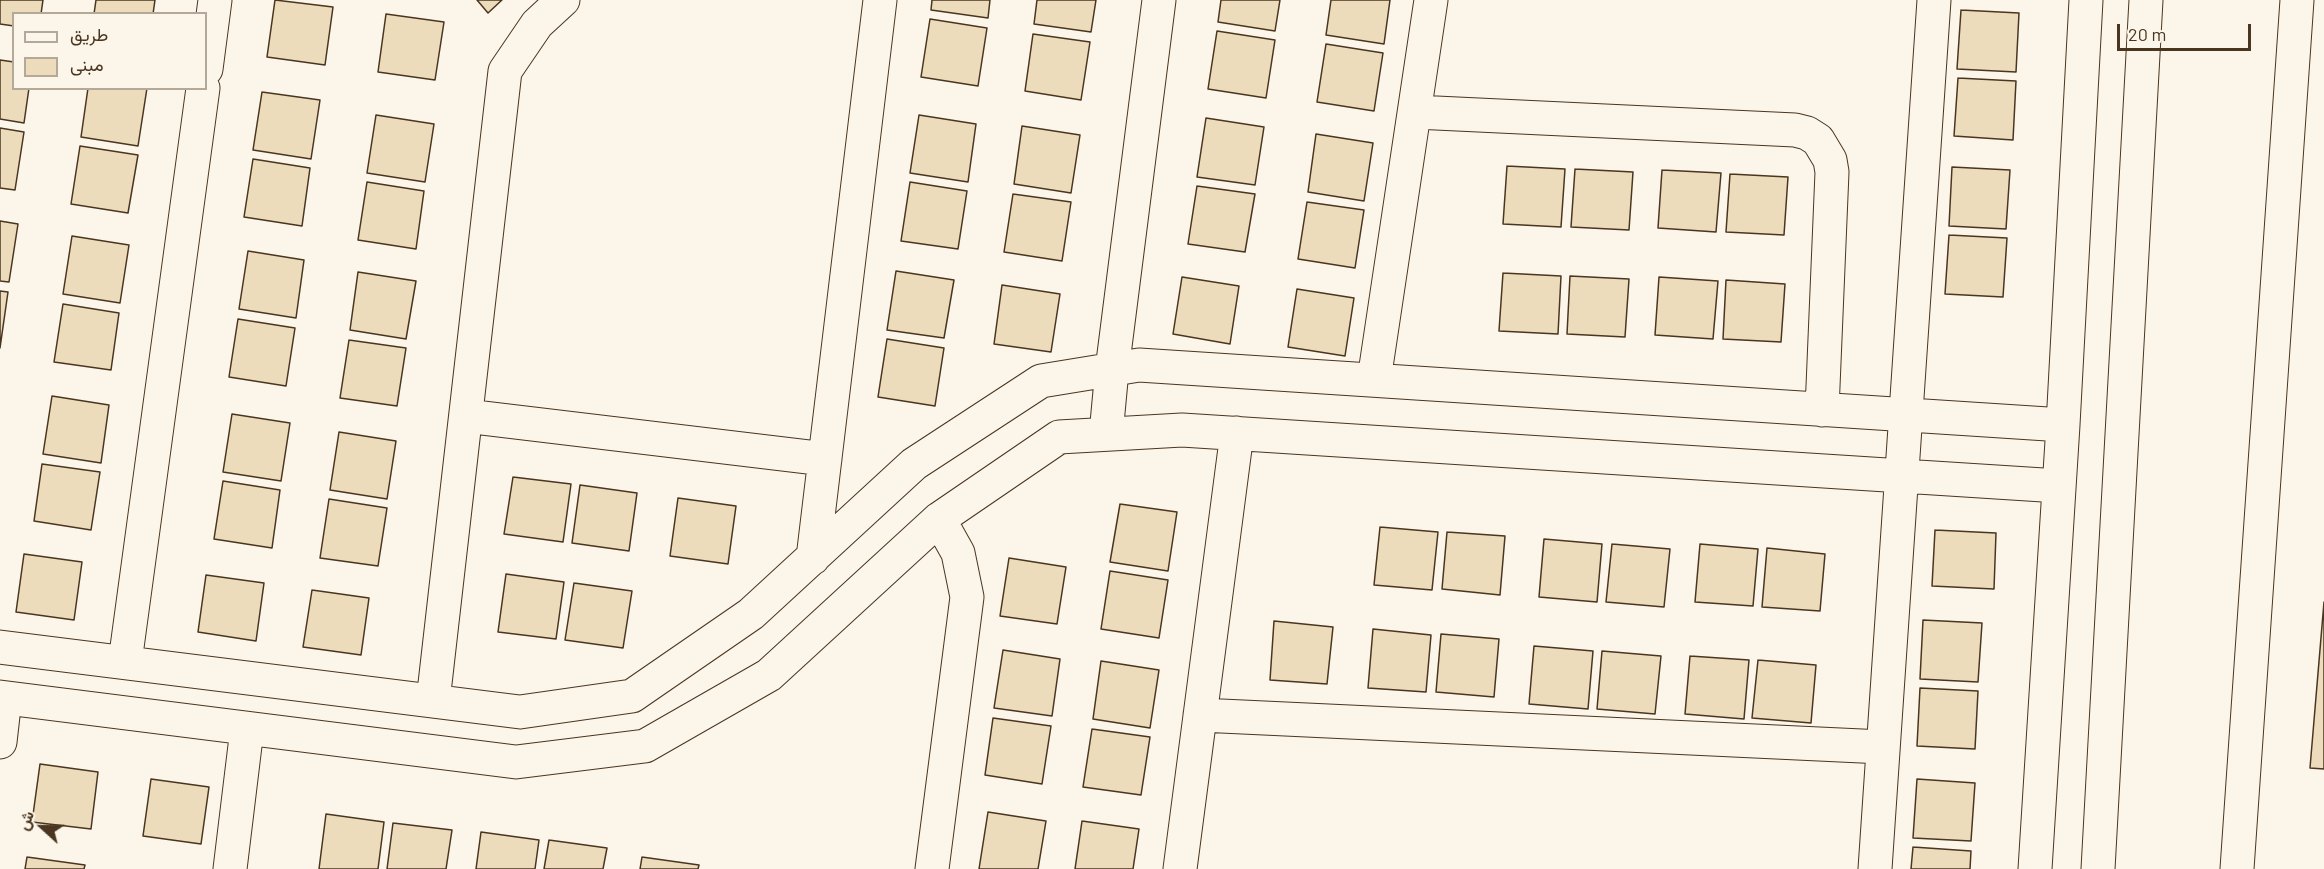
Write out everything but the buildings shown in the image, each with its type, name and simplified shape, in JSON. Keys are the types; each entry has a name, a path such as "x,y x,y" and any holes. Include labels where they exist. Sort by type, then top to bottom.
{"street":[{"path":"207,61 215,0"},
{"path":"433,701 505,71 537,24 563,0"},
{"path":"813,558 880,0"},
{"path":"1106,434 1112,370 1159,0"},
{"path":"1374,380 1431,0"},
{"path":"1875,869 1934,0"},
{"path":"2035,869 2063,425 2086,0"},
{"path":"2098,869 2146,0"},
{"path":"2237,869 2297,0"},
{"path":"125,662 203,90"},
{"path":"1414,112 1795,130 1807,133 1818,140 1830,160 1832,172 1822,410"},
{"path":"0,647 520,712 632,696 751,614 914,465 1041,381 1139,365 2063,425"},
{"path":"466,416 825,459"},
{"path":"0,742 3,698 516,762 645,746 770,675 939,519 1059,437 1182,430 2059,486"},
{"path":"1180,869 1237,434"},
{"path":"932,869 967,597 958,553 939,519"},
{"path":"1200,716 1883,747"},
{"path":"230,869 247,729"}]}
